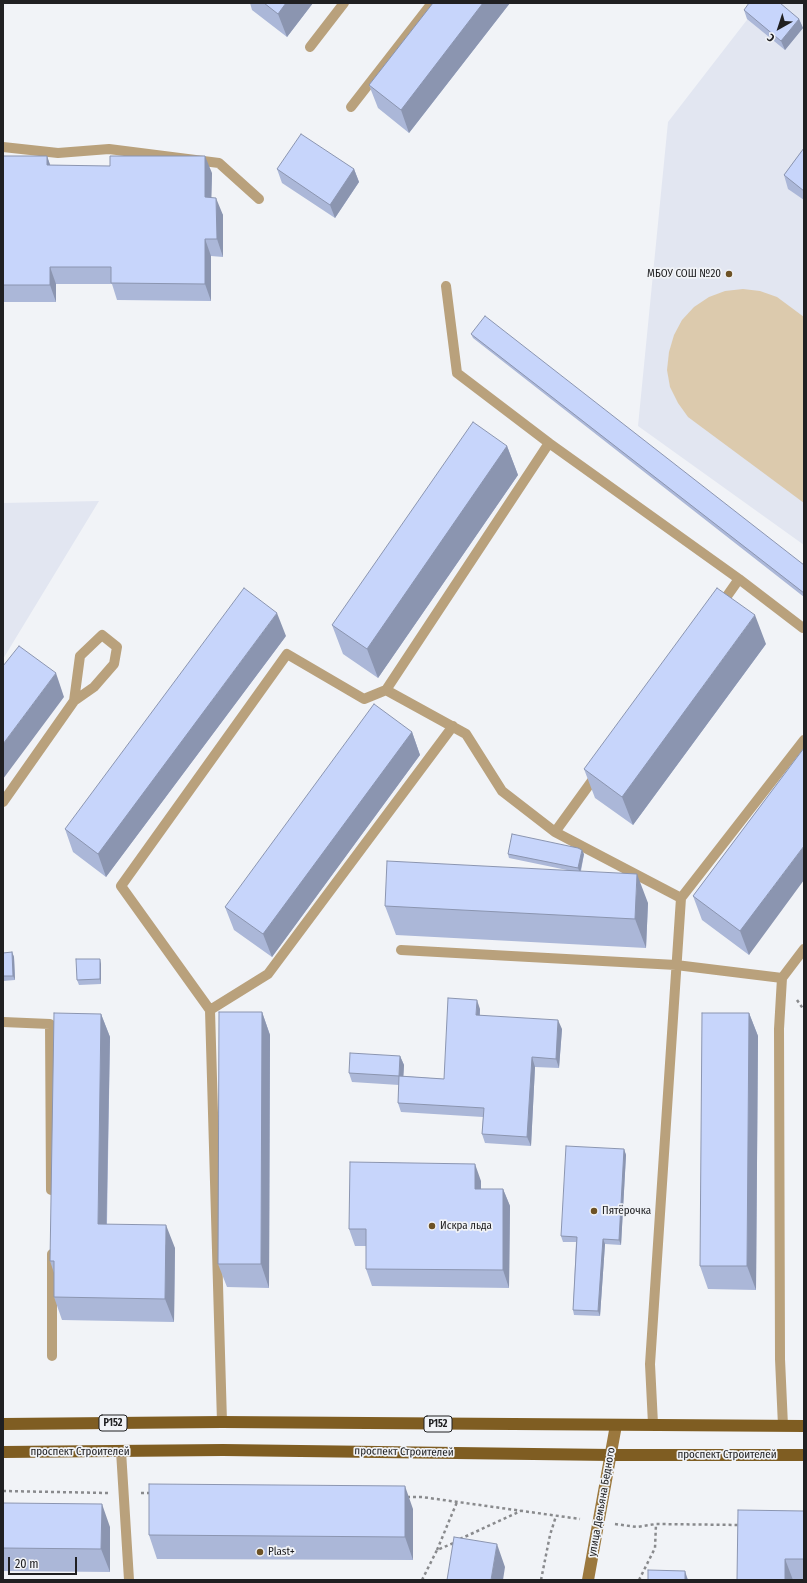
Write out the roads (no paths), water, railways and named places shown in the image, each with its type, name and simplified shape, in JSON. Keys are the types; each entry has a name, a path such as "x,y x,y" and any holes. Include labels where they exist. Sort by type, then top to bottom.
{"main road":[{"name":"Р152","path":"3,1424 222,1422 804,1426"},
{"name":"проспект Строителей","path":"3,1452 222,1450 611,1455 804,1455"}],"street":[{"name":"улица Демьяна Бедного","path":"588,1580 616,1425"}],"lane":[{"path":"310,46 344,3"},
{"path":"351,107 432,3"},
{"path":"3,147 58,153 109,149 219,163 259,199"},
{"path":"446,286 456,373 549,443 739,579 803,628"},
{"path":"222,1422 210,1010 122,886 287,654 364,699 386,690 549,443"},
{"path":"712,617 739,579"},
{"path":"3,802 74,701 94,687 114,664 117,647 102,635 80,656 74,701"},
{"path":"386,690 466,734 502,791 555,832 681,898"},
{"path":"210,1010 268,974 453,726"},
{"path":"653,1424 650,1364 681,898 804,740"},
{"path":"555,832 601,769"},
{"path":"784,1426 780,1359 779,1029 782,978 804,949"},
{"path":"401,950 676,965 782,978"},
{"path":"3,1022 50,1024 51,1198"},
{"path":"52,1246 52,1356"},
{"path":"121,1451 129,1580"}],"place":[{"name":"МБОУ СОШ №20","path":"729,274"},
{"name":"Пятёрочка","path":"594,1211"},
{"name":"Искра льда","path":"432,1226"},
{"name":"Plast+","path":"260,1552"}]}
